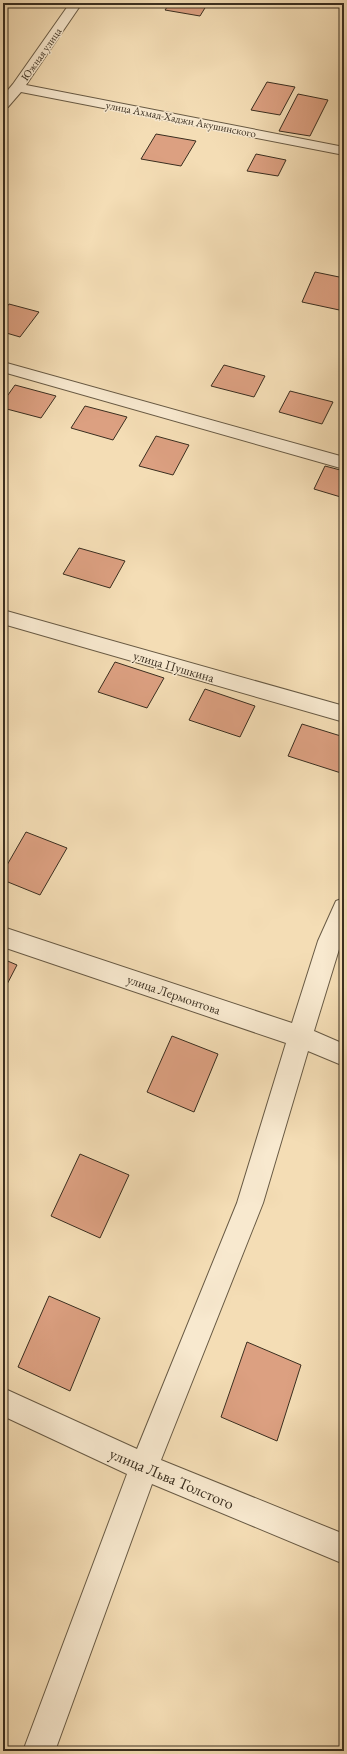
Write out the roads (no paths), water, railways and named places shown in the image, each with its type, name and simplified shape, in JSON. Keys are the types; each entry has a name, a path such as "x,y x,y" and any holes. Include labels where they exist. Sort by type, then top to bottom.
{"street":[{"name":"Южная улица","path":"3,104 18,87 76,3"},
{"name":"улица Ахмад-Хаджи Акушинского","path":"18,87 344,151"},
{"path":"3,367 344,463"},
{"name":"улица Пушкина","path":"3,617 344,714"},
{"path":"39,1751 144,1468 250,1203 329,941 344,908"},
{"name":"улица Лермонтова","path":"3,937 300,1037 344,1055"},
{"name":"улица Льва Толстого","path":"3,1402 144,1468 344,1549"}]}
